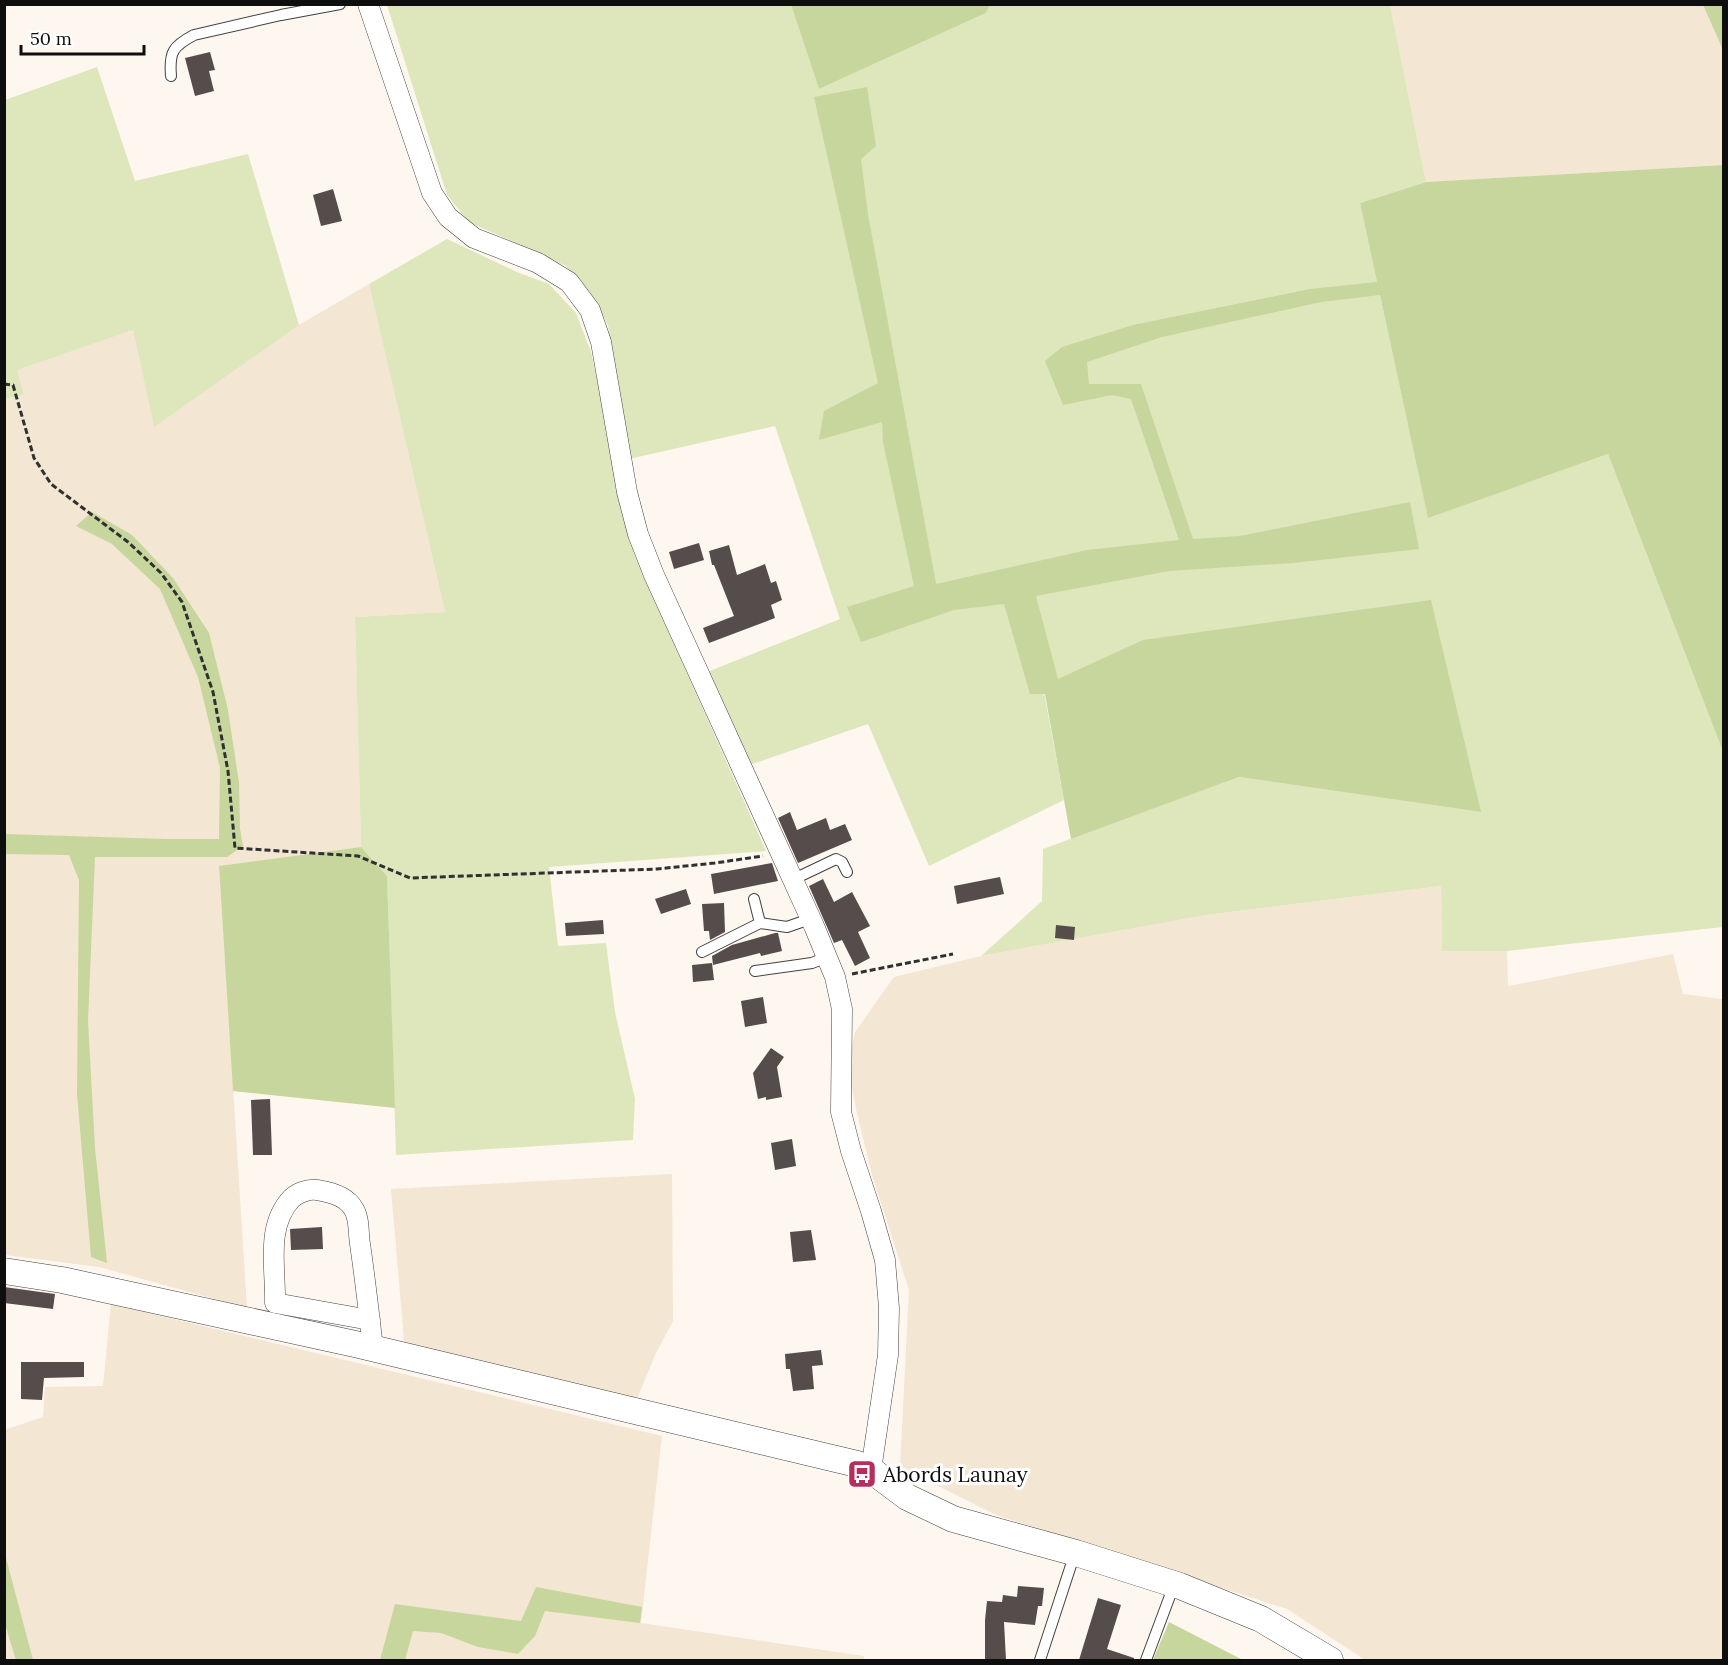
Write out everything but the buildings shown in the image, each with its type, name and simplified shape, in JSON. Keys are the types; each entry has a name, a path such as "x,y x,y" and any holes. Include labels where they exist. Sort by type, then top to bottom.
{"street":[{"path":"368,4 432,193 448,217 474,238 538,263 569,282 590,310 601,342 627,492 638,534 654,575 835,977 842,1009 841,1112 885,1260 889,1308 888,1355 871,1470"},
{"path":"370,1320 275,1303 274,1237 278,1220 296,1194 312,1190 328,1192 339,1196 354,1208 359,1226 370,1320 373,1348"},
{"path":"4,1271 62,1280 373,1348 857,1464 871,1470 907,1497 953,1519 1076,1552 1174,1584 1261,1618 1330,1660"}],"lane":[{"path":"171,76 170,60 173,50 182,41 194,35 340,4"},
{"path":"792,880 836,859 843,862 847,872"},
{"path":"754,899 760,923"},
{"path":"702,952 760,923 787,927 810,919"},
{"path":"755,970 812,963 827,957"},
{"path":"1040,1660 1076,1552"},
{"path":"1146,1660 1174,1584"}],"path":[{"path":"4,384 13,385 34,458 51,484 128,542 161,573 182,602 213,692 228,771 235,848 358,856 410,878 657,869 780,853"},
{"path":"835,977 952,954"}],"shaded area":[{"path":"1390,5 1703,5 1723,50 1723,165 1426,182"},
{"path":"369,284 445,612 355,617 361,847 219,866 247,1308 99,1267 5,1255 5,399 24,395 16,370 133,330 154,426 299,325"},
{"path":"1441,886 1442,951 1507,951 1508,986 1673,954 1683,994 1722,999 1723,1660 1365,1660 1287,1609 996,1515 900,1467 909,1290 872,1175 848,1064 855,1032 894,977 981,956 1206,915"},
{"path":"672,1174 673,1321 655,1355 637,1399 405,1352 391,1189"},
{"path":"111,1304 662,1436 641,1623 864,1656 864,1660 5,1660 4,1430 43,1417 45,1387 103,1386"}],"green space":[{"path":"791,4 990,5 986,13 819,89"},
{"path":"387,5 791,5 819,89 986,13 990,5 1390,5 1426,182 1360,203 1428,517 1608,454 1722,749 1723,927 1507,951 1442,951 1441,886 1206,915 981,956 1042,901 1043,849 1239,777 1481,812 1043,687 1064,800 929,866 868,724 747,766 707,672 840,619 775,426 629,459 608,325 597,303 566,266 469,222 447,195"},
{"path":"1703,5 1723,5 1723,50"},
{"path":"97,67 135,181 248,154 299,325 154,427 133,330 17,370 24,395 5,399 5,100"},
{"path":"867,87 876,146 861,159 868,214 936,584 1087,550 1179,540 1131,399 1112,395 1063,405 1045,361 1062,347 1133,325 1310,289 1377,282 1360,203 1426,182 1723,165 1722,749 1608,454 1428,518 1380,295 1321,302 1162,337 1087,362 1089,384 1141,384 1193,539 1240,536 1410,502 1419,549 1293,563 1169,571 1036,596 1058,679 1143,640 1431,600 1481,812 1239,777 1071,839 1045,694 1030,694 1004,604 954,610 861,642 847,607 914,586 883,442 882,422 819,440 824,411 878,383 814,97"},
{"path":"447,239 517,272 549,284 576,313 591,352 635,556 766,851 549,867 558,946 606,943 615,1012 635,1099 633,1140 396,1155 387,876 361,847 355,617 445,612 369,284"},
{"path":"92,512 132,535 173,578 209,633 228,710 239,783 240,829 243,846 227,857 95,857 88,1021 95,1148 107,1263 91,1257 77,1094 79,880 69,855 5,854 5,834 219,839 220,768 198,677 160,589 112,544 76,526"},
{"path":"361,847 387,876 395,1108 233,1091 219,866"},
{"path":"4,1554 33,1660 16,1660 5,1624"},
{"path":"536,1587 642,1607 640,1623 545,1611 535,1636 518,1654 478,1647 441,1633 413,1631 405,1660 380,1660 395,1604 521,1621"},
{"path":"1169,1622 1243,1660 1153,1660"}],"place":[{"name":"Abords Launay","path":"862,1474"}]}
